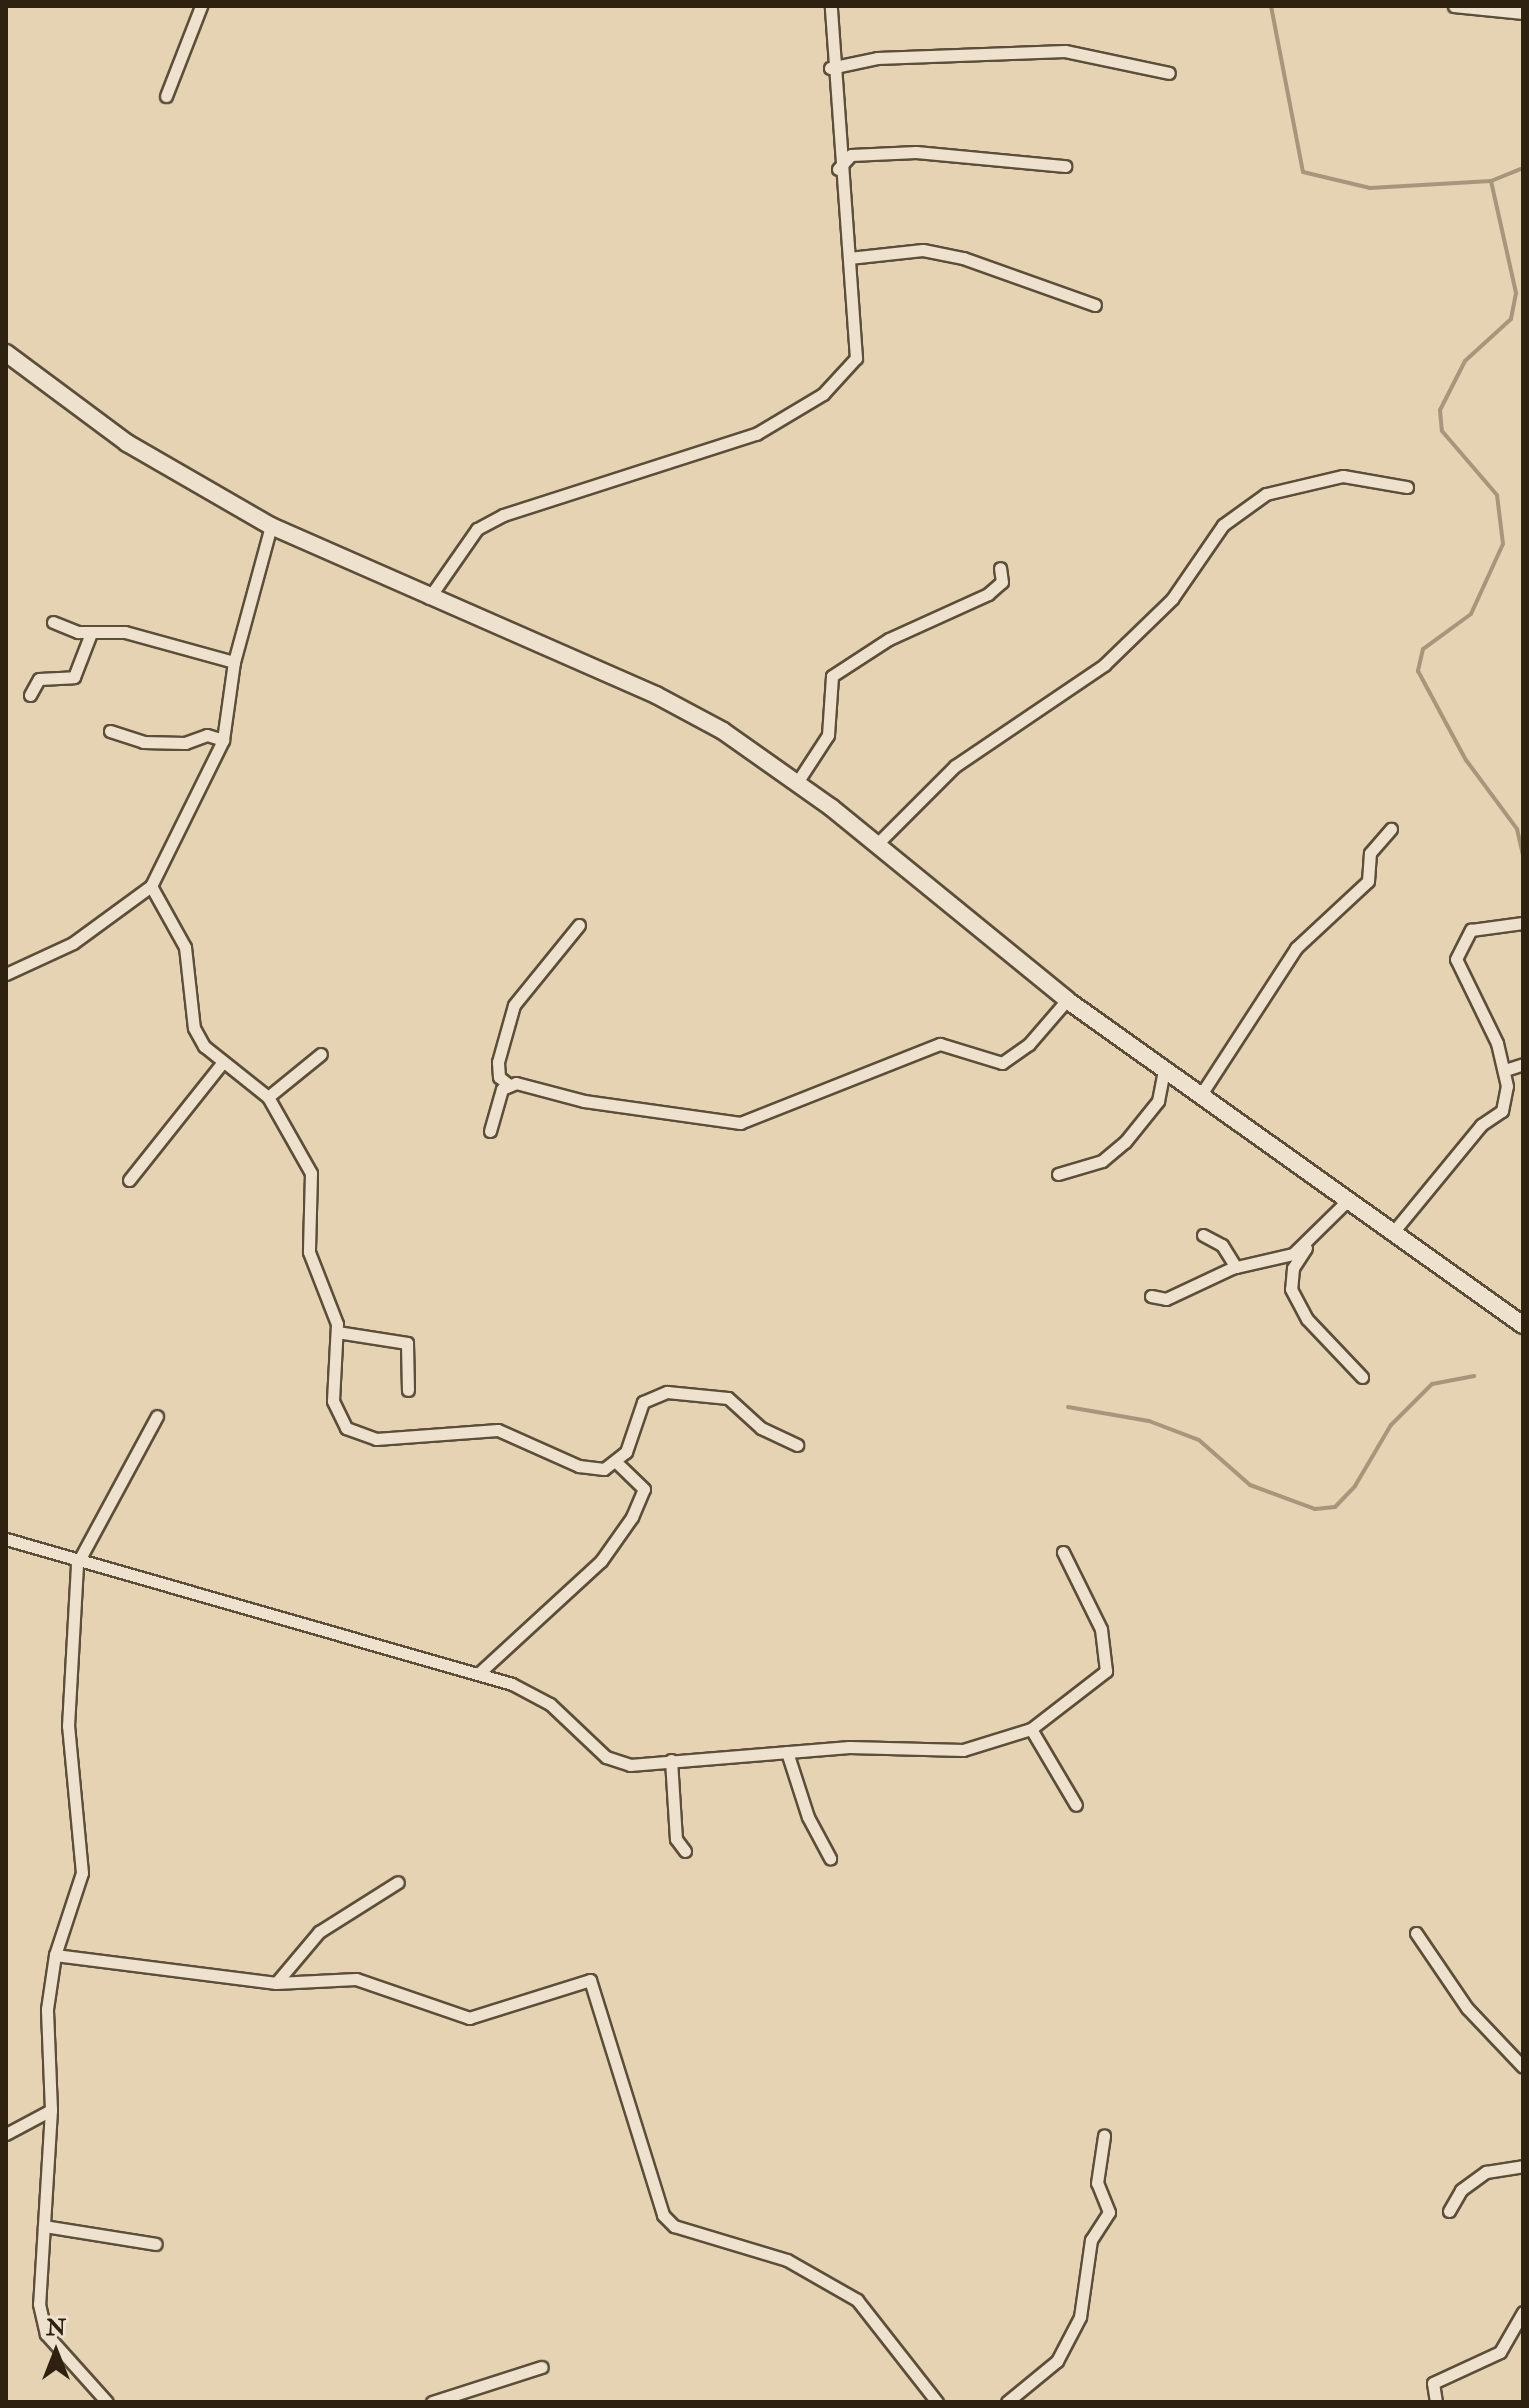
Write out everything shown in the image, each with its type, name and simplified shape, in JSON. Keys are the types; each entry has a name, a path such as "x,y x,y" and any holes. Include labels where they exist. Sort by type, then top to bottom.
{"main road":[{"path":"6,353 127,443 271,526 429,598 656,695 798,781 1067,1000 1202,1093 1523,1325"}],"street":[{"path":"166,96 201,6"},
{"path":"429,598 477,529 503,515 756,434 823,394 856,358 830,68 831,6"},
{"path":"1454,6 1523,11"},
{"path":"830,68 877,58 1065,51 1169,73"},
{"path":"838,169 851,155 916,152 1065,166"},
{"path":"849,258 923,250 963,258 1095,305"},
{"path":"876,845 955,766 1104,665 1172,599 1223,525 1266,494 1343,476 1407,487"},
{"path":"6,974 73,943 151,886 223,740 234,662 271,526"},
{"path":"798,781 828,735 832,676 889,639 988,594 1002,582 1000,568"},
{"path":"53,622 91,633 125,632 234,662"},
{"path":"30,695 39,679 74,677 91,633"},
{"path":"110,731 143,742 185,743 207,735 223,740"},
{"path":"1202,1093 1296,948 1368,881 1370,853 1391,829"},
{"path":"151,886 185,947 194,1028 223,1062 268,1097 311,1173 309,1252 337,1332 333,1401 355,1436 485,1429 536,1442 579,1466 604,1469 616,1462 632,1440 643,1402 667,1392 728,1398 761,1428 797,1445"},
{"path":"1394,1231 1481,1125 1502,1111 1505,1070 1493,1029 1460,973 1458,949 1481,924 1523,923"},
{"path":"579,925 514,1005 498,1062 499,1077 508,1084 740,1123 940,1044 1002,1063 1029,1044 1067,1000"},
{"path":"268,1097 321,1054"},
{"path":"129,1180 223,1062"},
{"path":"1505,1070 1523,1064"},
{"path":"1058,1174 1102,1161 1125,1142 1158,1101 1164,1069"},
{"path":"490,1131 508,1084"},
{"path":"1349,1199 1310,1242 1293,1268 1291,1289 1307,1319 1362,1377"},
{"path":"1203,1235 1222,1245 1236,1267"},
{"path":"1151,1296 1175,1296 1236,1267 1293,1254 1310,1242"},
{"path":"337,1332 407,1343 408,1390"},
{"path":"107,2402 46,2334 39,2304 51,2110 46,2023 55,1955 82,1873 68,1726 77,1564 157,1416"},
{"path":"478,1674 601,1561 632,1517 644,1489 616,1462"},
{"path":"6,1539 77,1564 478,1674 529,1691 620,1764 787,1752 963,1750 1031,1729 1106,1671 1101,1629 1063,1552"},
{"path":"1031,1729 1076,1805"},
{"path":"787,1752 798,1795 830,1858"},
{"path":"671,1760 676,1839 685,1851"},
{"path":"276,1983 319,1932 398,1882"},
{"path":"1416,1933 1467,2008 1523,2067"},
{"path":"55,1955 276,1983 356,1979 469,2018 590,1980 663,2215 674,2226 787,2260 857,2300 937,2402"},
{"path":"6,2134 51,2110"},
{"path":"1007,2402 1057,2361 1080,2317 1091,2240 1109,2212 1097,2183 1104,2136"},
{"path":"1449,2211 1461,2190 1486,2172 1523,2166"},
{"path":"44,2226 156,2244"},
{"path":"1436,2402 1433,2383 1500,2352 1523,2312"},
{"path":"432,2402 542,2367"}],"waterway":[{"path":"1271,6 1303,172 1370,188 1491,181 1523,168"},
{"path":"1491,181 1516,293 1511,319 1465,361 1440,410 1442,431 1497,495 1503,544 1471,614 1423,649 1418,671 1466,760 1517,829 1523,855"},
{"path":"1068,1407 1149,1421 1199,1440 1250,1485 1315,1509 1335,1507 1355,1486 1391,1425 1432,1384 1474,1376"}]}
